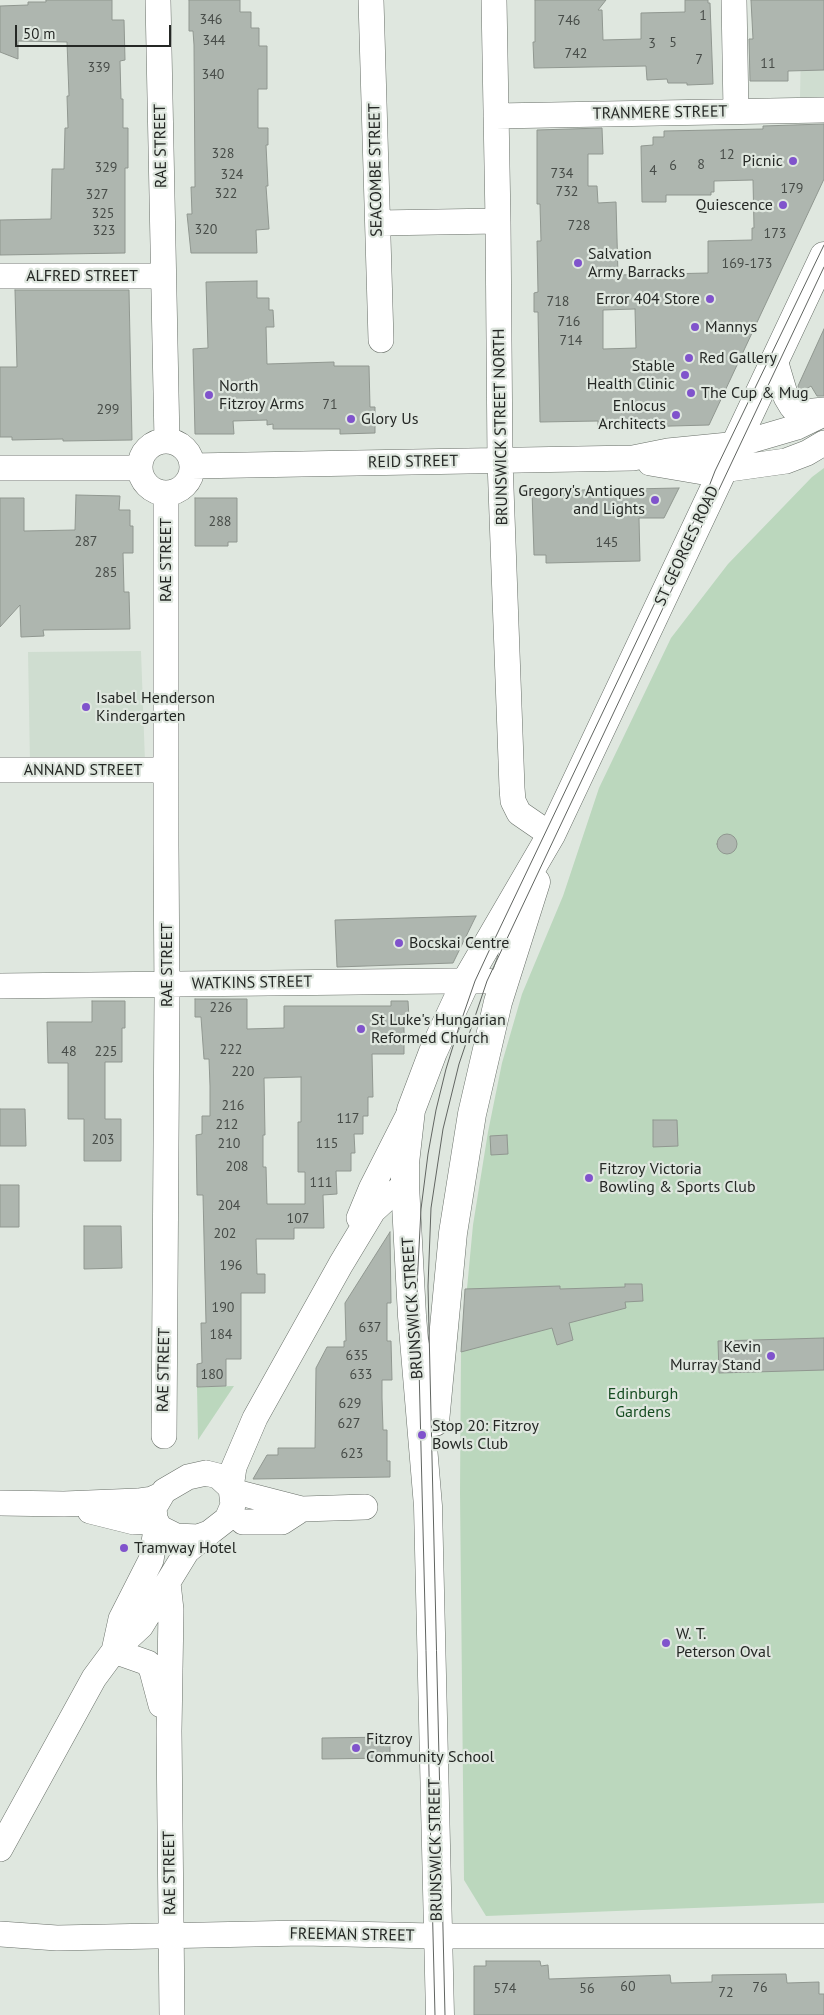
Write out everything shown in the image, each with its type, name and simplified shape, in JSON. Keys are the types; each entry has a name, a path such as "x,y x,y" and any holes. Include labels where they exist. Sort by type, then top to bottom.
{"highway":[{"name":"ST GEORGES ROAD","path":"411,1110 433,1052 466,981 551,835 824,256"},
{"name":"ST GEORGES ROAD","path":"472,1114 504,984 551,835"},
{"name":"BRUNSWICK STREET","path":"411,1110 405,1163 412,1316 428,1506 440,2015"},
{"name":"BRUNSWICK STREET","path":"428,1506 453,1234 472,1114"}],"street":[{"name":"RAE STREET","path":"158,0 167,441"},
{"name":"SEACOMBE STREET","path":"371,0 381,340"},
{"name":"BRUNSWICK STREET NORTH","path":"494,0 500,461 513,801 519,813 551,835"},
{"path":"734,0 736,111"},
{"name":"TRANMERE STREET","path":"496,116 824,110"},
{"path":"378,223 498,221"},
{"name":"ALFRED STREET","path":"0,276 163,276"},
{"path":"775,360 789,404 795,409 804,412 824,410"},
{"name":"REID STREET","path":"192,466 633,458 668,451 734,446 797,427 824,414"},
{"path":"167,441 176,443 184,448 189,455 192,466 191,475 181,490 166,494 149,488 143,481 140,468 141,459 146,451 152,445 167,441"},
{"name":"REID STREET","path":"633,458 660,465 699,471 722,470 786,461 807,453 824,443"},
{"path":"0,468 140,468"},
{"name":"RAE STREET","path":"164,1436 167,984 166,494"},
{"name":"ANNAND STREET","path":"0,770 166,770"},
{"name":"WATKINS STREET","path":"0,986 466,981 504,984"},
{"path":"340,1264 371,1189 411,1110"},
{"path":"0,1849 87,1690 114,1651 141,1626 187,1550 220,1526 229,1516 233,1505 234,1467 254,1418 340,1264 373,1210 406,1185"},
{"path":"202,1474 254,1418"},
{"path":"0,1504 64,1504 152,1499 161,1495 171,1486 202,1474 218,1476 232,1489 302,1509 365,1507"},
{"path":"114,1651 121,1619 151,1560 156,1522 154,1508 161,1495"},
{"path":"64,1504 134,1522 156,1522 169,1534 182,1537 198,1537 209,1533"},
{"path":"243,1522 282,1522 302,1509"},
{"name":"RAE STREET","path":"168,1582 172,1610 169,1732 172,2015"},
{"name":"RAE STREET","path":"114,1651 148,1664 152,1671 169,1732"},
{"name":"FREEMAN STREET","path":"0,1934 57,1938 303,1933 438,1936 824,1936"}],"shaded area":[{"path":"802,0 824,0 824,97 800,97"},
{"name":"Isabel Henderson Kindergarten","path":"141,651 145,762 30,763 28,652"}],"green space":[{"name":"Edinburgh Gardens","path":"824,468 824,1903 486,1916 464,1880 460,1493 461,1352 473,1225 488,1132 502,1063 522,994 563,896 599,788 671,638 728,564 812,477"},
{"path":"234,1386 198,1440 197,1387"}],"building":[{"path":"46,0 112,0 112,20 124,20 125,60 120,61 123,128 128,128 128,168 125,168 125,253 0,255 0,220 51,219 52,169 64,169 65,128 68,128 67,96 69,96 67,42 18,41 18,59 0,52 0,6 28,5 28,2 46,2"},
{"path":"189,0 240,0 240,12 251,12 251,28 259,28 259,46 267,46 267,89 258,89 258,128 268,128 268,145 266,145 268,186 266,186 269,229 256,230 257,253 191,253 187,214 192,214 191,187 195,187 194,45 193,31 189,31"},
{"path":"535,0 606,0 598,10 602,10 603,40 641,39 641,13 685,12 685,0 708,0 708,3 710,3 713,84 687,85 687,83 668,83 667,79 647,80 646,66 534,68"},
{"path":"751,0 824,0 824,70 788,71 788,81 750,81 749,39 753,39"},
{"path":"824,124 824,179 709,425 598,428 598,421 540,422 538,312 534,312 534,293 538,292 537,241 541,241 540,204 537,204 537,130 602,128 603,154 588,154 588,186 597,186 598,203 616,202 618,275 708,273 708,241 752,240 752,228 754,228 753,180 714,181 714,192 711,192 711,195 666,195 666,202 642,202 641,146 653,145 653,137 664,137 664,131 763,129 763,126","holes":["635,309 636,348 603,349 603,310"]},
{"path":"257,281 257,298 269,298 269,310 273,310 274,327 266,327 267,364 334,362 334,366 369,366 370,407 375,407 375,433 340,434 340,429 273,429 273,424 267,425 267,420 233,421 234,434 195,434 193,349 208,348 206,282"},
{"path":"15,290 129,290 132,440 12,440 12,437 0,437 0,367 17,367"},
{"path":"824,329 824,396 817,396 811,386 800,393 798,386"},
{"path":"679,488 664,518 639,518 640,561 546,563 546,555 534,555 532,491"},
{"path":"76,495 120,496 119,510 130,510 130,526 133,526 133,553 123,553 124,592 129,592 130,629 43,630 44,636 21,637 20,605 0,627 0,498 24,498 24,531 75,530"},
{"path":"195,498 237,498 237,542 228,542 228,546 195,546"},
{"path":"723,834 731,834 737,840 737,848 731,854 723,854 717,848 717,840"},
{"name":"Bocskai Centre","path":"476,916 453,963 337,967 335,920"},
{"path":"195,999 247,999 247,1029 284,1028 284,1006 391,1006 391,1001 408,1001 409,1018 404,1018 404,1054 372,1054 373,1097 368,1097 368,1116 363,1116 363,1134 354,1134 355,1153 351,1153 351,1171 336,1171 337,1194 323,1195 324,1228 294,1228 294,1239 256,1239 257,1274 265,1274 265,1293 241,1293 241,1359 226,1359 226,1386 197,1387 197,1364 202,1363 201,1323 206,1323 203,1195 197,1195 196,1135 202,1134 202,1116 210,1116 210,1086 209,1059 204,1059 201,1017 195,1017","holes":["301,1077 301,1122 298,1122 298,1172 305,1172 305,1204 267,1204 266,1167 263,1167 263,1135 265,1135 264,1078"]},
{"path":"92,1001 125,1001 125,1028 122,1028 122,1062 105,1062 105,1119 121,1119 121,1161 84,1161 84,1119 68,1119 68,1063 48,1063 47,1022 92,1022"},
{"path":"0,1109 25,1109 26,1146 0,1146"},
{"path":"653,1120 677,1120 678,1146 653,1147"},
{"path":"507,1135 508,1154 491,1155 490,1136"},
{"path":"0,1185 19,1185 19,1227 0,1227"},
{"path":"84,1226 121,1226 122,1268 84,1269"},
{"path":"390,1232 391,1303 387,1303 387,1341 391,1341 392,1380 382,1380 382,1398 383,1430 387,1430 387,1461 390,1461 390,1477 253,1479 267,1455 278,1455 278,1448 315,1448 316,1368 327,1347 344,1347 344,1341 346,1341 345,1303"},
{"path":"625,1284 642,1284 643,1301 625,1302 626,1308 569,1323 573,1340 557,1345 552,1328 461,1352 465,1289 560,1286 560,1289 625,1287"},
{"name":"Kevin Murray Stand","path":"824,1338 824,1370 719,1373 718,1341"},
{"name":"Fitzroy Community School","path":"390,1737 390,1758 322,1759 322,1738"},
{"path":"486,1961 540,1961 541,1966 548,1965 549,1979 670,1975 671,1983 712,1982 712,1975 786,1974 787,1983 819,1982 819,1994 824,1994 824,2015 474,2015 474,1966 486,1966"}],"tram line":[{"path":"435,2015 417,1286 421,1209 436,1110 446,1069 475,981 703,502 715,471 824,245"},
{"path":"445,2015 428,1286 431,1208 443,1129 459,1064 487,981 824,267"}],"place":[{"name":"Picnic","path":"793,161"},
{"name":"Quiescence","path":"783,205"},
{"name":"Salvation Army Barracks","path":"578,263"},
{"name":"Error 404 Store","path":"710,299"},
{"name":"Mannys","path":"695,327"},
{"name":"Red Gallery","path":"689,358"},
{"name":"Stable Health Clinic","path":"685,375"},
{"name":"The Cup & Mug","path":"691,393"},
{"name":"North Fitzroy Arms","path":"209,395"},
{"name":"Enlocus Architects","path":"676,415"},
{"name":"Glory Us","path":"351,419"},
{"name":"Gregory's Antiques and Lights","path":"655,500"},
{"name":"Isabel Henderson Kindergarten","path":"86,707"},
{"name":"Bocskai Centre","path":"399,943"},
{"name":"St Luke's Hungarian Reformed Church","path":"361,1029"},
{"name":"Fitzroy Victoria Bowling & Sports Club","path":"589,1178"},
{"name":"Kevin Murray Stand","path":"771,1356"},
{"name":"Stop 20: Fitzroy Bowls Club","path":"422,1435"},
{"name":"Tramway Hotel","path":"124,1548"},
{"name":"W. T. Peterson Oval","path":"666,1643"},
{"name":"Fitzroy Community School","path":"356,1748"}]}
